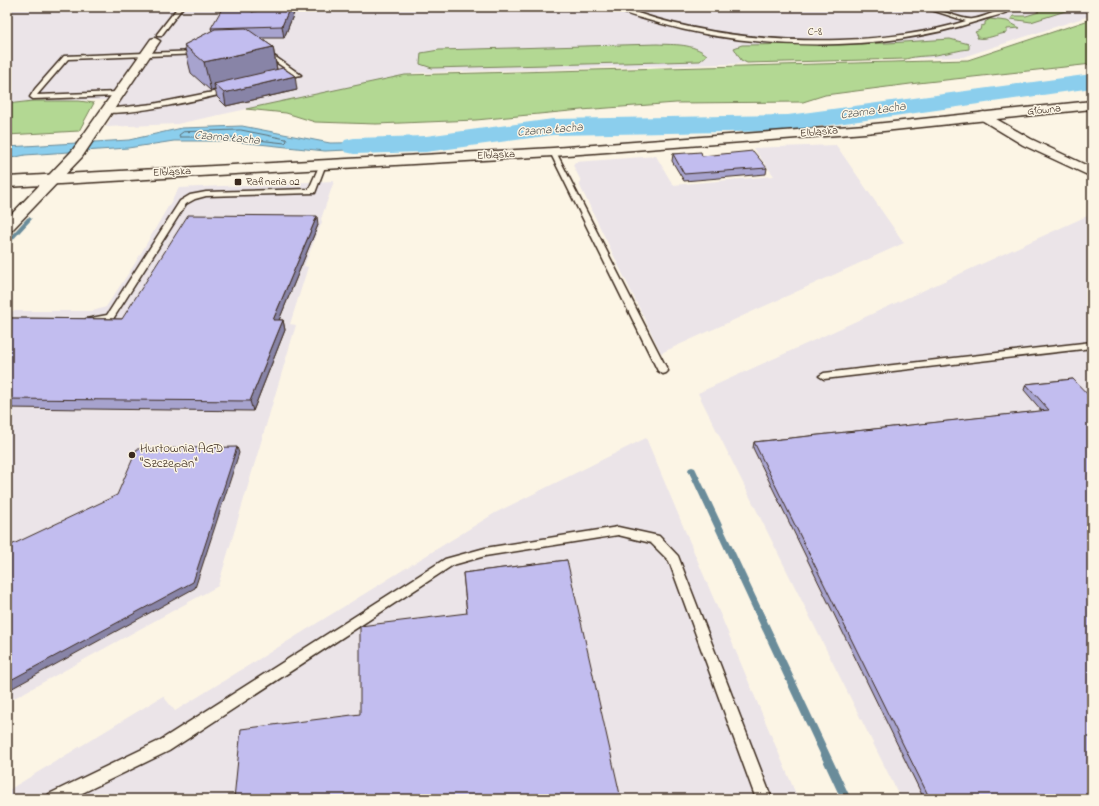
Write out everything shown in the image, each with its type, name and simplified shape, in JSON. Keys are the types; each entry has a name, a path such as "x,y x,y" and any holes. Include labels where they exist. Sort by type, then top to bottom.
{"main road":[{"name":"Główna","path":"990,116 1092,105"},
{"name":"Elbląska","path":"7,182 553,152 766,137 990,116"}],"street":[{"path":"7,227 77,154 157,38"},
{"path":"990,116 1027,142 1092,173"}],"lane":[{"path":"157,38 181,7"},
{"path":"529,7 545,9 561,7"},
{"name":"C-8","path":"615,7 641,17 682,28 731,37 782,42 824,42 902,38 932,32 1015,7"},
{"path":"924,7 970,21"},
{"path":"262,52 298,75 292,76"},
{"path":"118,94 33,97 37,90 66,58 207,53"},
{"path":"107,111 158,106 236,89"},
{"path":"553,152 663,371"},
{"path":"81,320 96,321 110,316 183,203 193,197 206,194 312,191 323,164"},
{"path":"824,376 1092,345"},
{"path":"54,799 164,746 449,562 485,552 618,531 655,539 674,559 764,799"}],"shaded area":[{"path":"7,7 1092,7 1092,15 963,57 415,73 177,124 106,127 121,100 33,101 7,104"},
{"path":"836,145 904,243 661,353 579,184 581,181 573,165 575,162 656,156 673,185 774,176 753,148"},
{"name":"Hurtownia AGD \"Szczepan\"","path":"334,181 321,219 322,222 304,266 308,267 290,324 296,325 218,586 7,702 7,311 93,311 106,307 134,265 179,188"},
{"path":"1087,216 1092,219 1092,799 901,799 698,393"},
{"path":"646,438 798,799 7,799 7,791 163,696 175,711 495,513"}],"green space":[{"path":"1031,7 1078,7 1031,22 1011,19 1013,16 1026,16 1039,12"},
{"path":"990,19 1007,21 1020,28 1007,29 1007,33 988,38 977,38 978,36 975,32 980,30 981,26 985,25 985,22"},
{"path":"1092,19 1092,64 825,95 803,102 676,103 476,120 376,124 315,122 286,113 246,109 405,75 968,60"},
{"path":"950,39 969,44 969,49 906,59 747,63 741,60 734,48 742,45 888,43"},
{"path":"657,44 695,48 707,55 700,61 432,68 420,64 421,53 439,50"},
{"path":"33,101 79,101 94,103 79,131 7,135 7,104"}],"water":[{"path":"242,126 330,143 425,142 391,148 325,151 230,141 174,141 128,148 25,155 7,159 7,147 129,140 182,128"}],"building":[{"path":"223,7 254,7 252,12 271,7 290,7 282,26 211,28"},
{"path":"246,28 273,47 204,62 184,45 215,29"},
{"path":"283,68 295,76 224,93 214,84"},
{"path":"753,151 767,168 684,174 673,154 701,152 702,156"},
{"path":"188,215 317,216 273,320 283,320 250,401 7,399 7,318 122,319"},
{"path":"1073,379 1092,399 1092,799 930,799 754,442 1049,410 1026,384"},
{"path":"237,447 193,582 7,682 7,547 117,495 137,449"},
{"path":"567,560 621,799 234,799 241,729 360,714 360,626 467,613 463,573"}],"waterway":[{"name":"Czarna Łacha","path":"354,146 426,144 553,127 788,123 1092,81"},
{"path":"7,243 29,219"},
{"path":"692,470 846,799"}],"place":[{"name":"Rafineria 02","path":"238,182"},
{"name":"Hurtownia AGD \"Szczepan\"","path":"132,455"}]}
